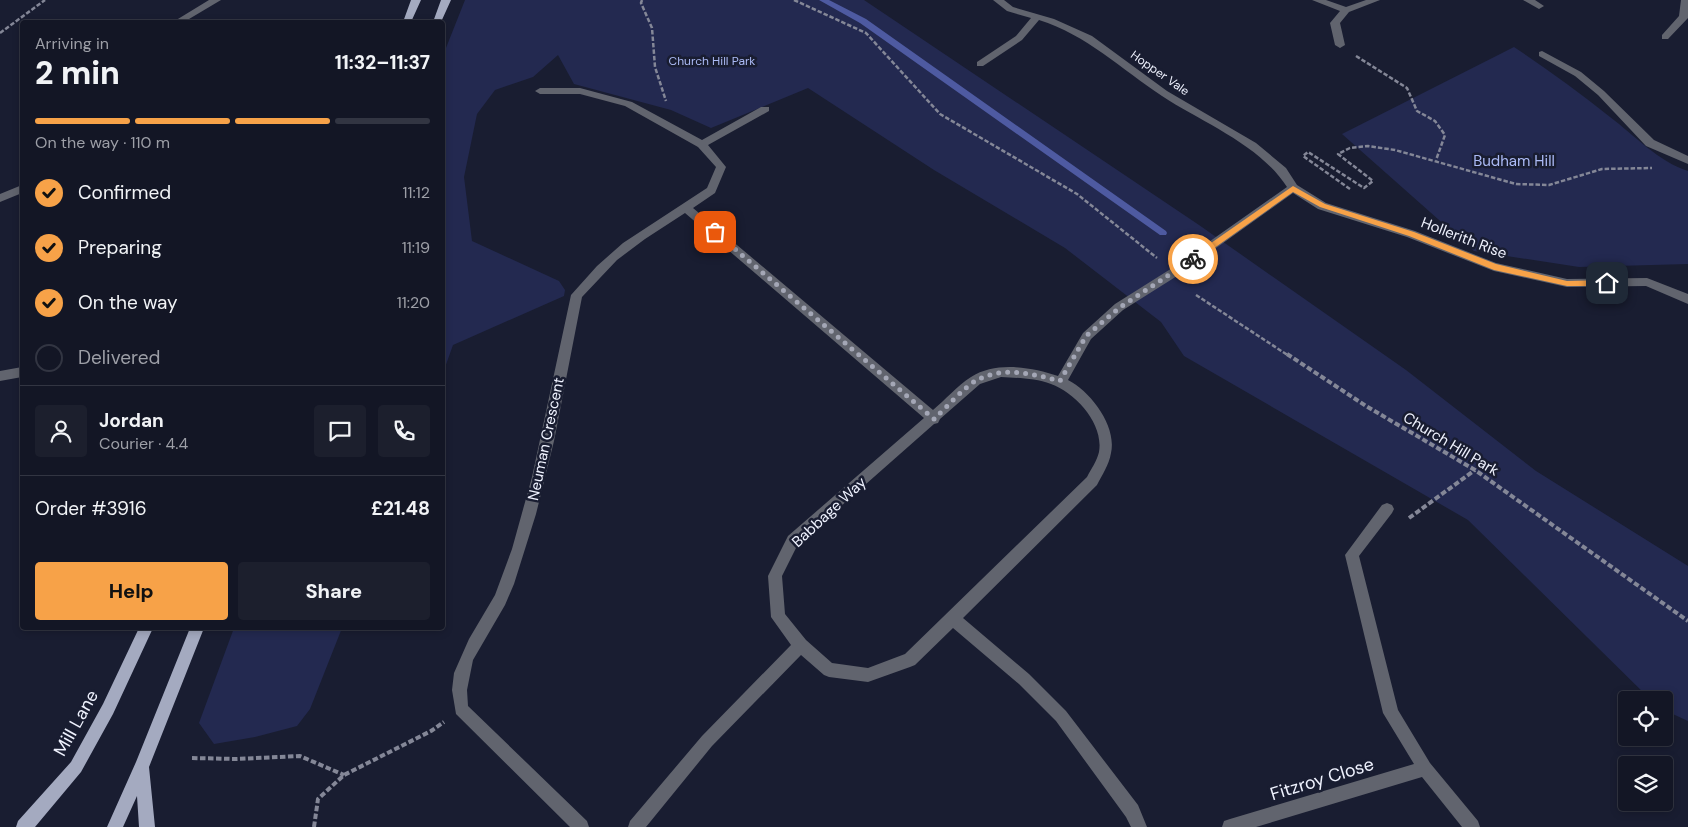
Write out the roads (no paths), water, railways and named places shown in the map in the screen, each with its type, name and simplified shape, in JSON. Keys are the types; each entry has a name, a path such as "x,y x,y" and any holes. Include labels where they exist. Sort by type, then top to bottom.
{"main road":[{"path":"408,20 416,0"},
{"path":"438,20 446,0"},
{"name":"Mill Lane","path":"24,827 76,767 108,709 145,630"},
{"path":"115,827 142,766 195,630"},
{"path":"142,766 147,827"}],"street":[{"path":"181,20 216,0"},
{"name":"Hopper Vale","path":"998,0 1010,9 1037,17 1089,38 1164,93 1252,146 1282,171 1293,188"},
{"path":"1317,0 1346,10"},
{"path":"1528,0 1539,6"},
{"path":"1665,37 1684,17 1686,0"},
{"path":"1340,45 1334,23 1346,10 1372,2"},
{"path":"980,64 1019,38 1037,17"},
{"path":"1542,54 1578,74 1650,142 1688,160"},
{"name":"Neuman Crescent","path":"540,91 580,91 628,104 665,122 702,144 721,167 711,190 686,208 637,236 590,278 577,295 531,509 507,586 462,668 459,696 461,709 581,827"},
{"path":"702,144 764,109"},
{"path":"1060,381 1086,336 1119,308 1173,273 1293,188"},
{"name":"Hollerith Rise","path":"1293,188 1322,206 1412,234 1494,267 1567,284 1647,282 1688,299"},
{"path":"0,198 20,190"},
{"path":"686,208 934,419"},
{"path":"0,376 20,372"},
{"name":"Babbage Way","path":"1001,372 1031,373 1060,381 1085,398 1101,425 1105,453 1092,481 954,619 910,660 868,675 829,670 801,646 778,617 775,576 793,540 934,419 976,380 1001,372"},
{"path":"1387,509 1352,555 1391,713 1425,768 1472,827"},
{"path":"954,619 1024,679 1061,716 1132,811 1139,827"},
{"path":"636,827 708,741 801,646"},
{"name":"Fitzroy Close","path":"1230,827 1425,768"}],"waterway":[{"path":"823,0 863,21 1163,233"}],"park label":[{"name":"Church Hill Park","path":"712,61"},
{"name":"Budham Hill","path":"1514,161"}]}
